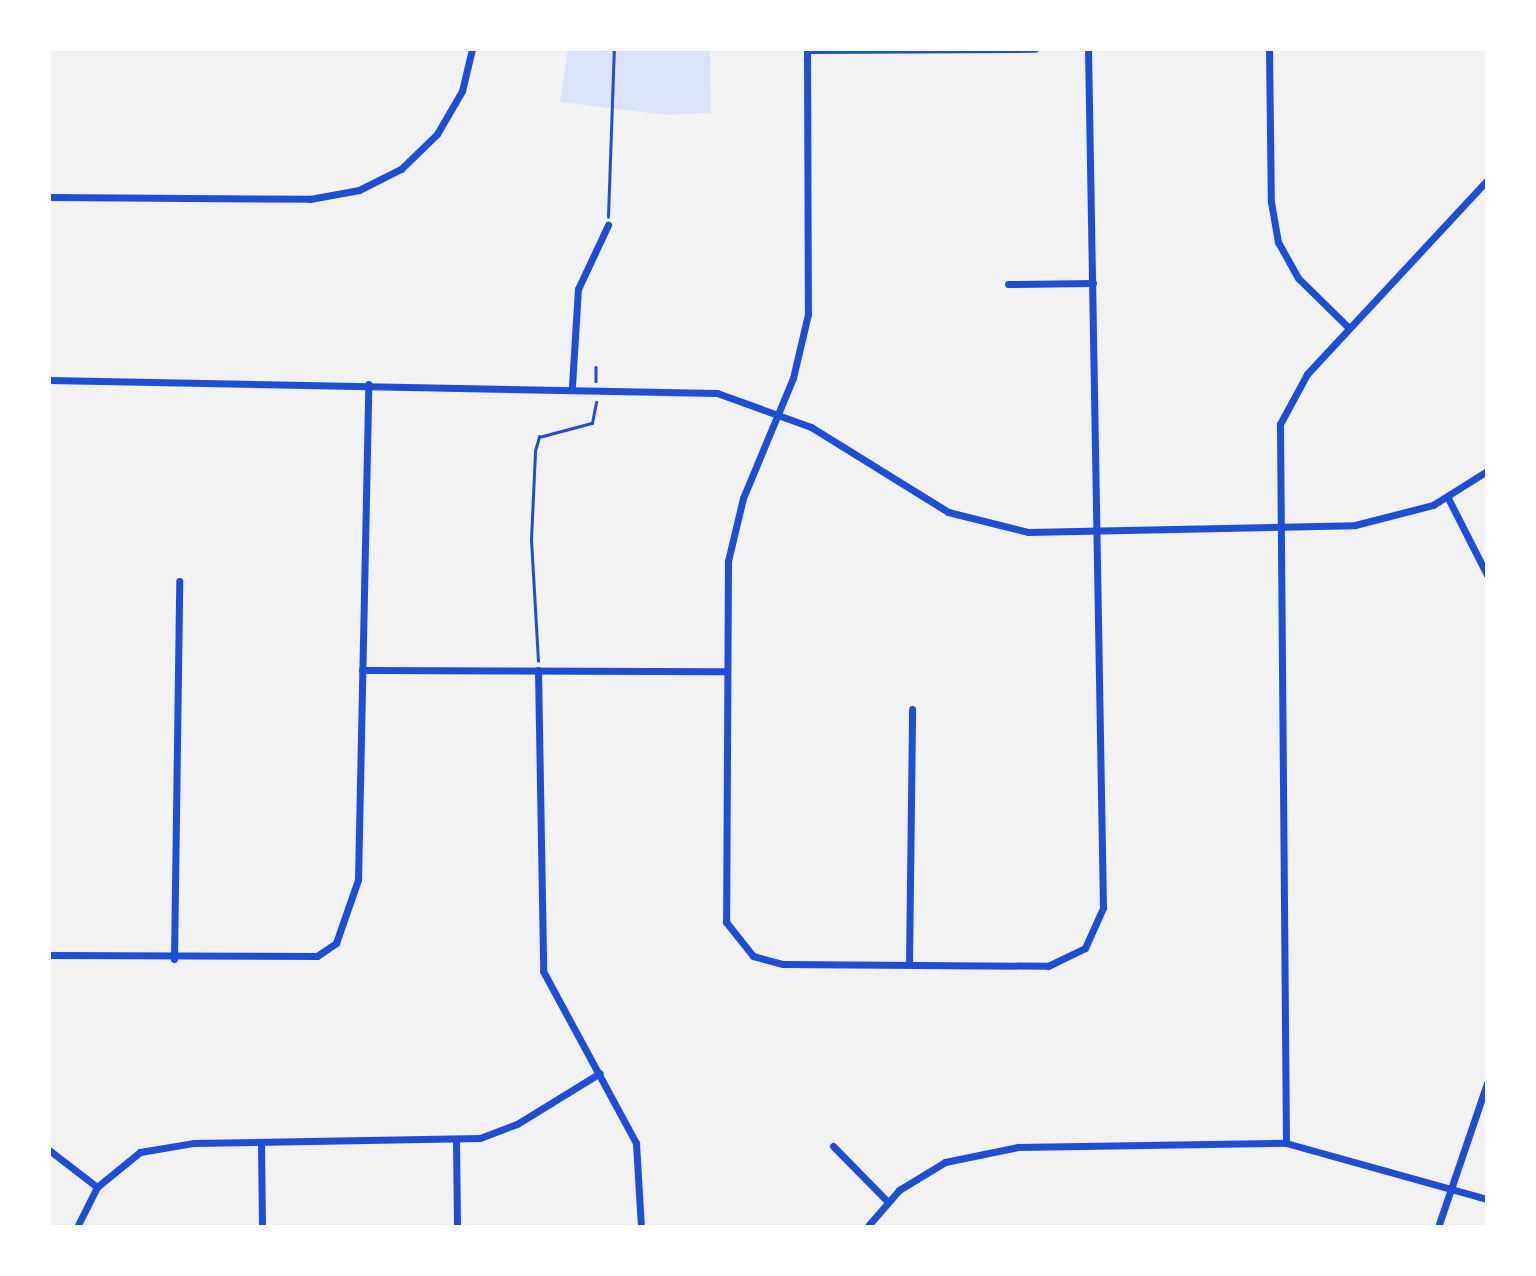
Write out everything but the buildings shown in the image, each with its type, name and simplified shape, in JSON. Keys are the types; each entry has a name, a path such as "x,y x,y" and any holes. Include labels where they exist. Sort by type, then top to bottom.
{"street":[{"path":"49,197 310,199 359,190 401,169 437,134 462,91 472,49"},
{"path":"1035,49 807,50 810,288 802,346 734,529 725,671 722,909 732,936 767,962 909,965 1062,963 1085,948 1101,922 1088,49"},
{"path":"1269,49 1271,202 1278,242 1298,278 1349,328"},
{"path":"1286,1143 1276,528 1280,424 1299,383 1487,180"},
{"path":"572,386 578,289 608,225"},
{"path":"1008,284 1093,283"},
{"path":"49,380 695,389 779,412 972,522 1028,532 1276,528 1378,522 1448,498 1487,471"},
{"path":"49,955 174,959 317,956 336,943 358,880 368,384"},
{"path":"1448,498 1487,575"},
{"path":"174,959 179,581"},
{"path":"362,670 725,671"},
{"path":"538,670 538,939 554,998 600,1073 636,1143 641,1227"},
{"path":"909,965 912,709"},
{"path":"77,1227 97,1187 115,1168 153,1149 261,1143 456,1142 517,1124 600,1073"},
{"path":"1438,1227 1487,1083"},
{"path":"456,1142 457,1227"},
{"path":"261,1143 262,1227"},
{"path":"867,1227 888,1202 945,1162 987,1150 1286,1143 1339,1153 1450,1191 1487,1199"},
{"path":"832,1146 888,1202"},
{"path":"49,1150 97,1187"}],"path":[{"path":"608,225 614,49"},
{"path":"538,670 531,540 535,451 540,437 592,423 596,367"}],"shaded area":[{"path":"568,49 710,49 711,113 667,115 560,102"}]}
